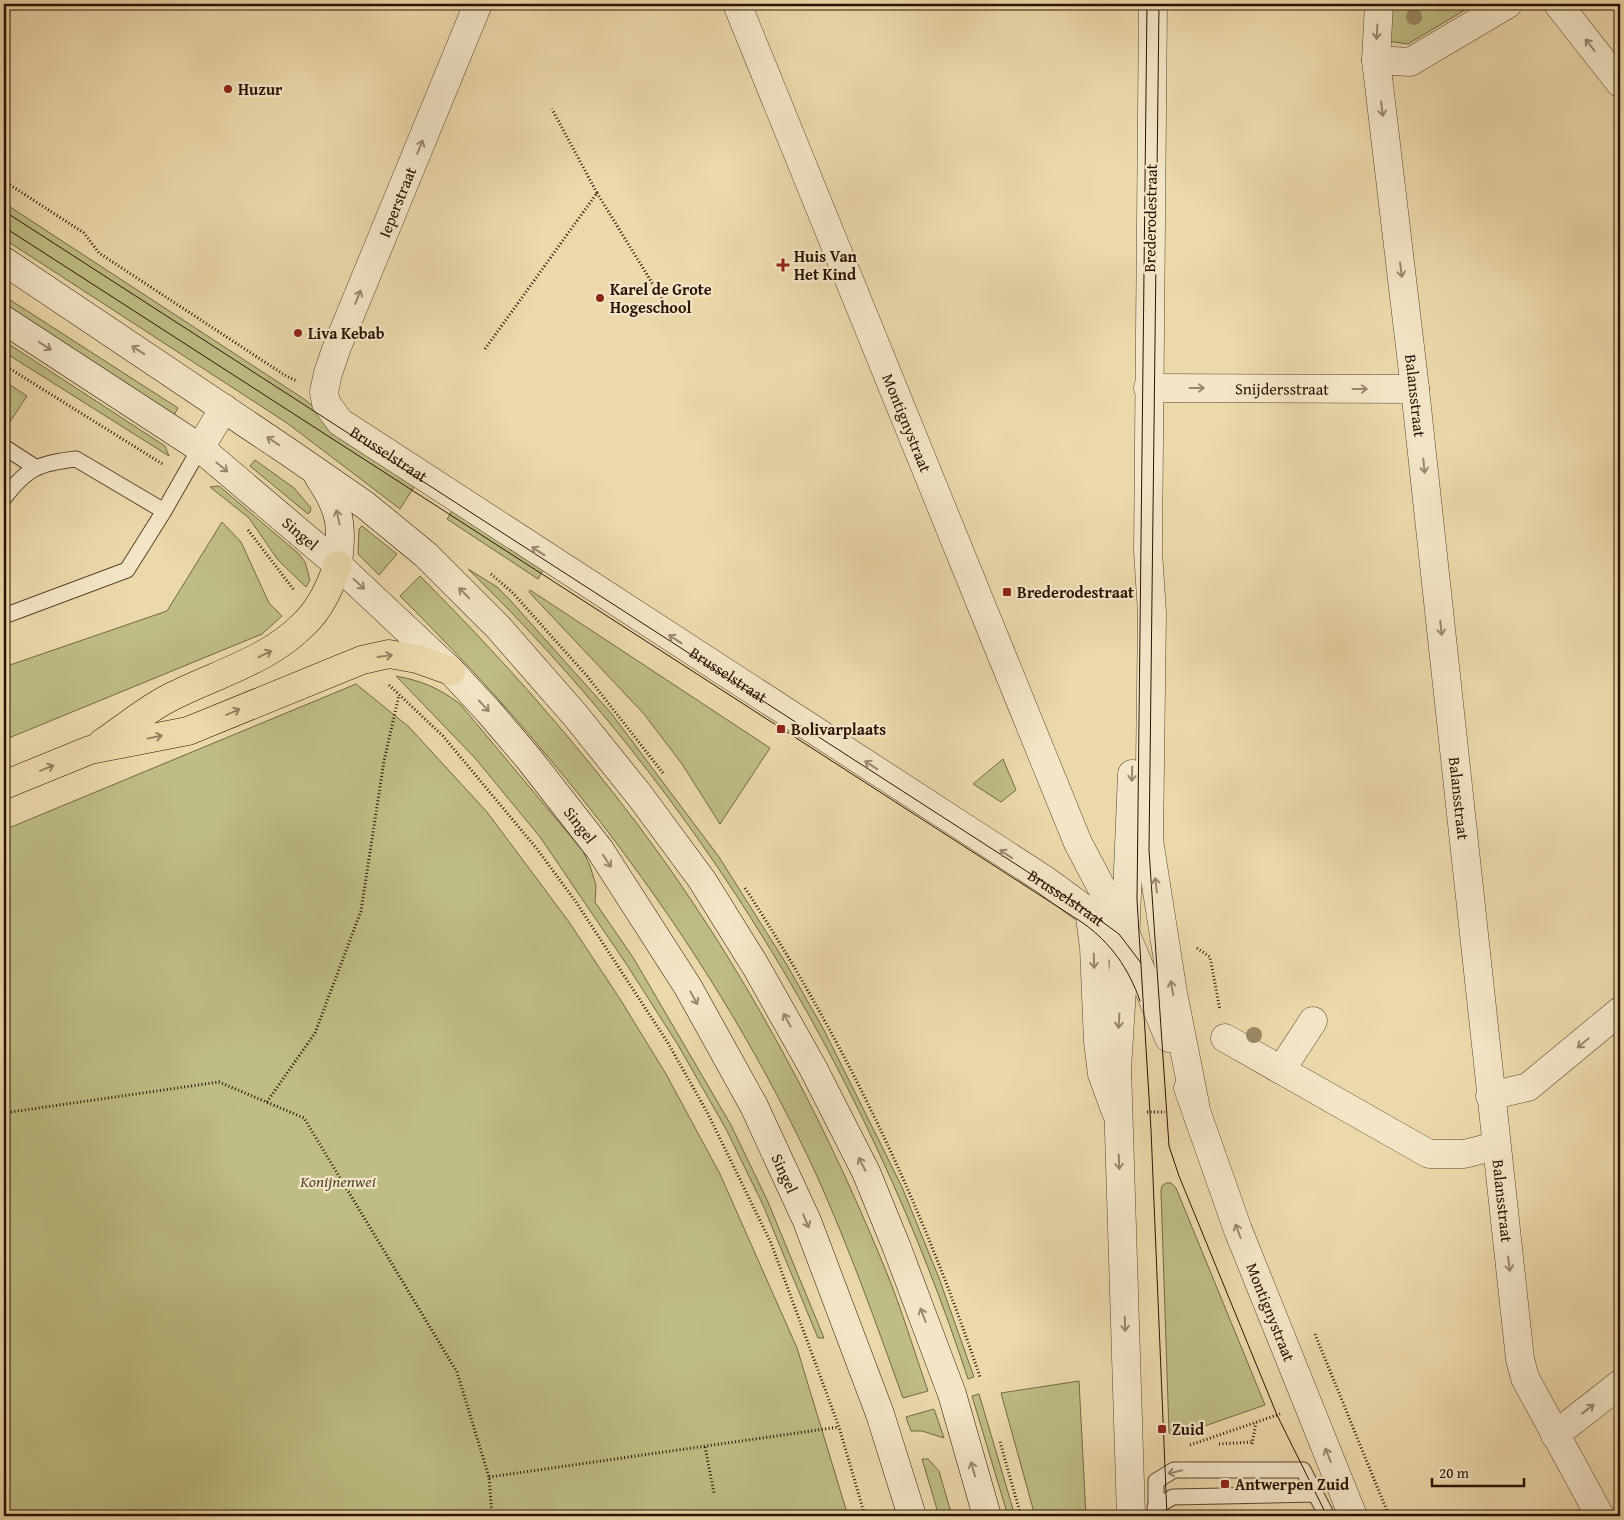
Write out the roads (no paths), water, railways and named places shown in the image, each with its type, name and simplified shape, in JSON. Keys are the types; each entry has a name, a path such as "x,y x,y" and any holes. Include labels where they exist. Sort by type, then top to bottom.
{"highway":[{"path":"90,750 173,695 274,649 305,624 327,592 338,565"},
{"path":"4,785 90,750 188,731 362,660 390,654 417,659 450,671"}],"street":[{"name":"Ieperstraat","path":"325,397 328,373 337,347 478,4"},
{"name":"Montignystraat","path":"738,4 1078,843 1125,944 1151,994 1195,1104 1238,1230 1354,1516"},
{"name":"Brederodestraat","path":"1153,4 1148,388 1148,551 1152,585 1150,840 1163,934"},
{"name":"Balansstraat","path":"1379,4 1376,60 1415,390 1520,1359 1525,1378 1600,1516"},
{"path":"1376,60 1410,62 1508,4"},
{"path":"1558,4 1620,83"},
{"path":"4,262 224,408 365,505 426,555 498,627 634,789 702,880 785,1017 866,1172 898,1248 949,1386 987,1516"},
{"name":"Singel","path":"4,320 200,448 338,565 450,671 529,759 600,850 688,987 754,1106 807,1221 880,1414 912,1516"},
{"name":"Snijdersstraat","path":"1148,388 1415,390"},
{"name":"Brusselstraat","path":"325,397 340,422 937,808 1089,912 1125,944"},
{"path":"200,448 224,408"},
{"path":"313,469 335,501 341,532 338,565"},
{"name":"Brederodestraat","path":"1125,944 1140,597 1148,551"},
{"name":"Montignystraat","path":"1078,843 1094,947 1098,1042 1102,1074 1117,1113"},
{"name":"Montignystraat","path":"1163,934 1195,1104"},
{"name":"Montignystraat","path":"1125,944 1117,1043 1117,1113 1147,1513"},
{"path":"1490,1096 1528,1087 1620,1012"},
{"path":"1281,1070 1312,1021"},
{"path":"1226,1038 1429,1154 1464,1154 1496,1146"},
{"path":"1555,1435 1620,1384"}],"lane":[{"path":"4,448 35,467"},
{"path":"4,616 127,570 200,448"},
{"path":"4,498 15,483 35,467 76,459 164,511"},
{"path":"1147,1513 1156,1480 1174,1470 1304,1470 1326,1516"},
{"path":"1147,1513 1173,1497 1316,1494"}],"tram line":[{"path":"1147,4 1137,900 1151,1130 1167,1516"},
{"path":"1159,4 1149,850 1169,1146 1179,1176 1277,1415 1327,1516"},
{"path":"4,211 1079,905 1119,934 1141,963"},
{"path":"4,227 1083,923 1102,939 1118,958 1136,989 1140,1001"}],"place":[{"name":"Huzur","path":"228,89"},
{"name":"Huis Van Het Kind","path":"783,265"},
{"name":"Karel de Grote Hogeschool","path":"600,298"},
{"name":"Liva Kebab","path":"298,333"},
{"name":"Brederodestraat","path":"1007,592"},
{"name":"Bolivarplaats","path":"781,729"},
{"name":"Zuid","path":"1162,1429"},
{"name":"Antwerpen Zuid","path":"1225,1484"}],"park label":[{"name":"Konijnenwei","path":"338,1181"}]}
